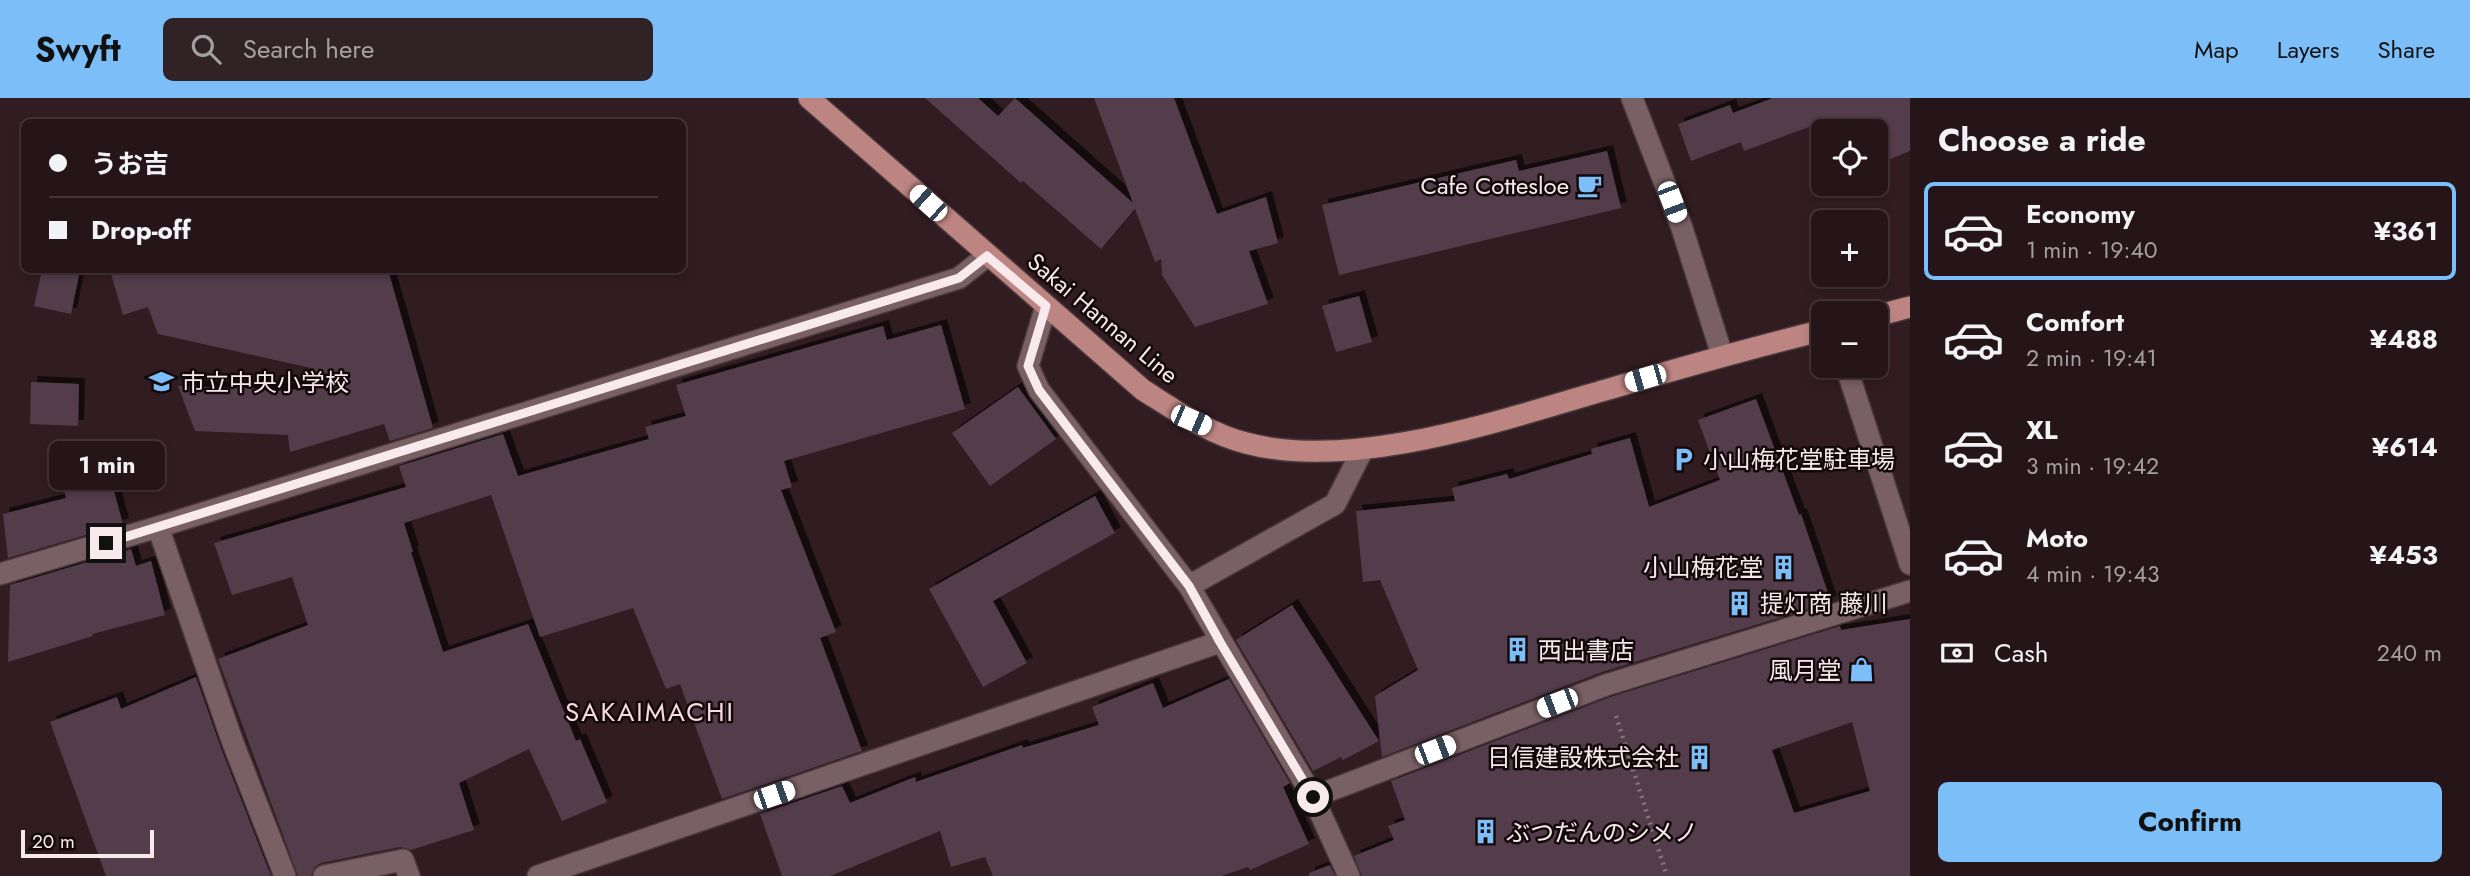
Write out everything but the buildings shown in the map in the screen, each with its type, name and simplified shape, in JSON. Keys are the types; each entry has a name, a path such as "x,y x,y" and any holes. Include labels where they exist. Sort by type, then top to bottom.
{"main road":[{"name":"Sakai Hannan Line","path":"808,98 1143,390 1191,420 1245,443 1301,451 1363,449 1465,430 1722,355 1811,333"},
{"path":"1888,313 1910,307"}],"street":[{"path":"1632,98 1682,228 1722,355"},
{"path":"0,574 959,278 987,256"},
{"path":"1046,306 1028,366 1039,390 1189,586 1313,797 1343,874"},
{"path":"1850,378 1910,564"},
{"path":"1189,586 1335,504 1363,449"},
{"path":"158,527 233,743 285,876"},
{"path":"1313,797 1606,685 1910,591"},
{"path":"538,876 1220,642"},
{"path":"324,876 403,860 409,876"}],"path":[{"path":"1606,685 1667,876"}],"place":[{"name":"Cafe Cottesloe","path":"1589,185"},
{"name":"市立中央小学校","path":"161,382"},
{"name":"小山梅花堂駐車場","path":"1683,459"},
{"name":"小山梅花堂","path":"1783,567"},
{"name":"提灯商 藤川","path":"1740,603"},
{"name":"西出書店","path":"1518,650"},
{"name":"風月堂","path":"1861,670"},
{"name":"日信建設株式会社","path":"1699,757"},
{"name":"ぶつだんのシメノ","path":"1486,832"}],"district":[{"name":"SAKAIMACHI","path":"650,712"}],"route":[{"path":"106,543 959,278 987,256 1046,306 1028,366 1039,390 1189,586 1313,797"}]}
